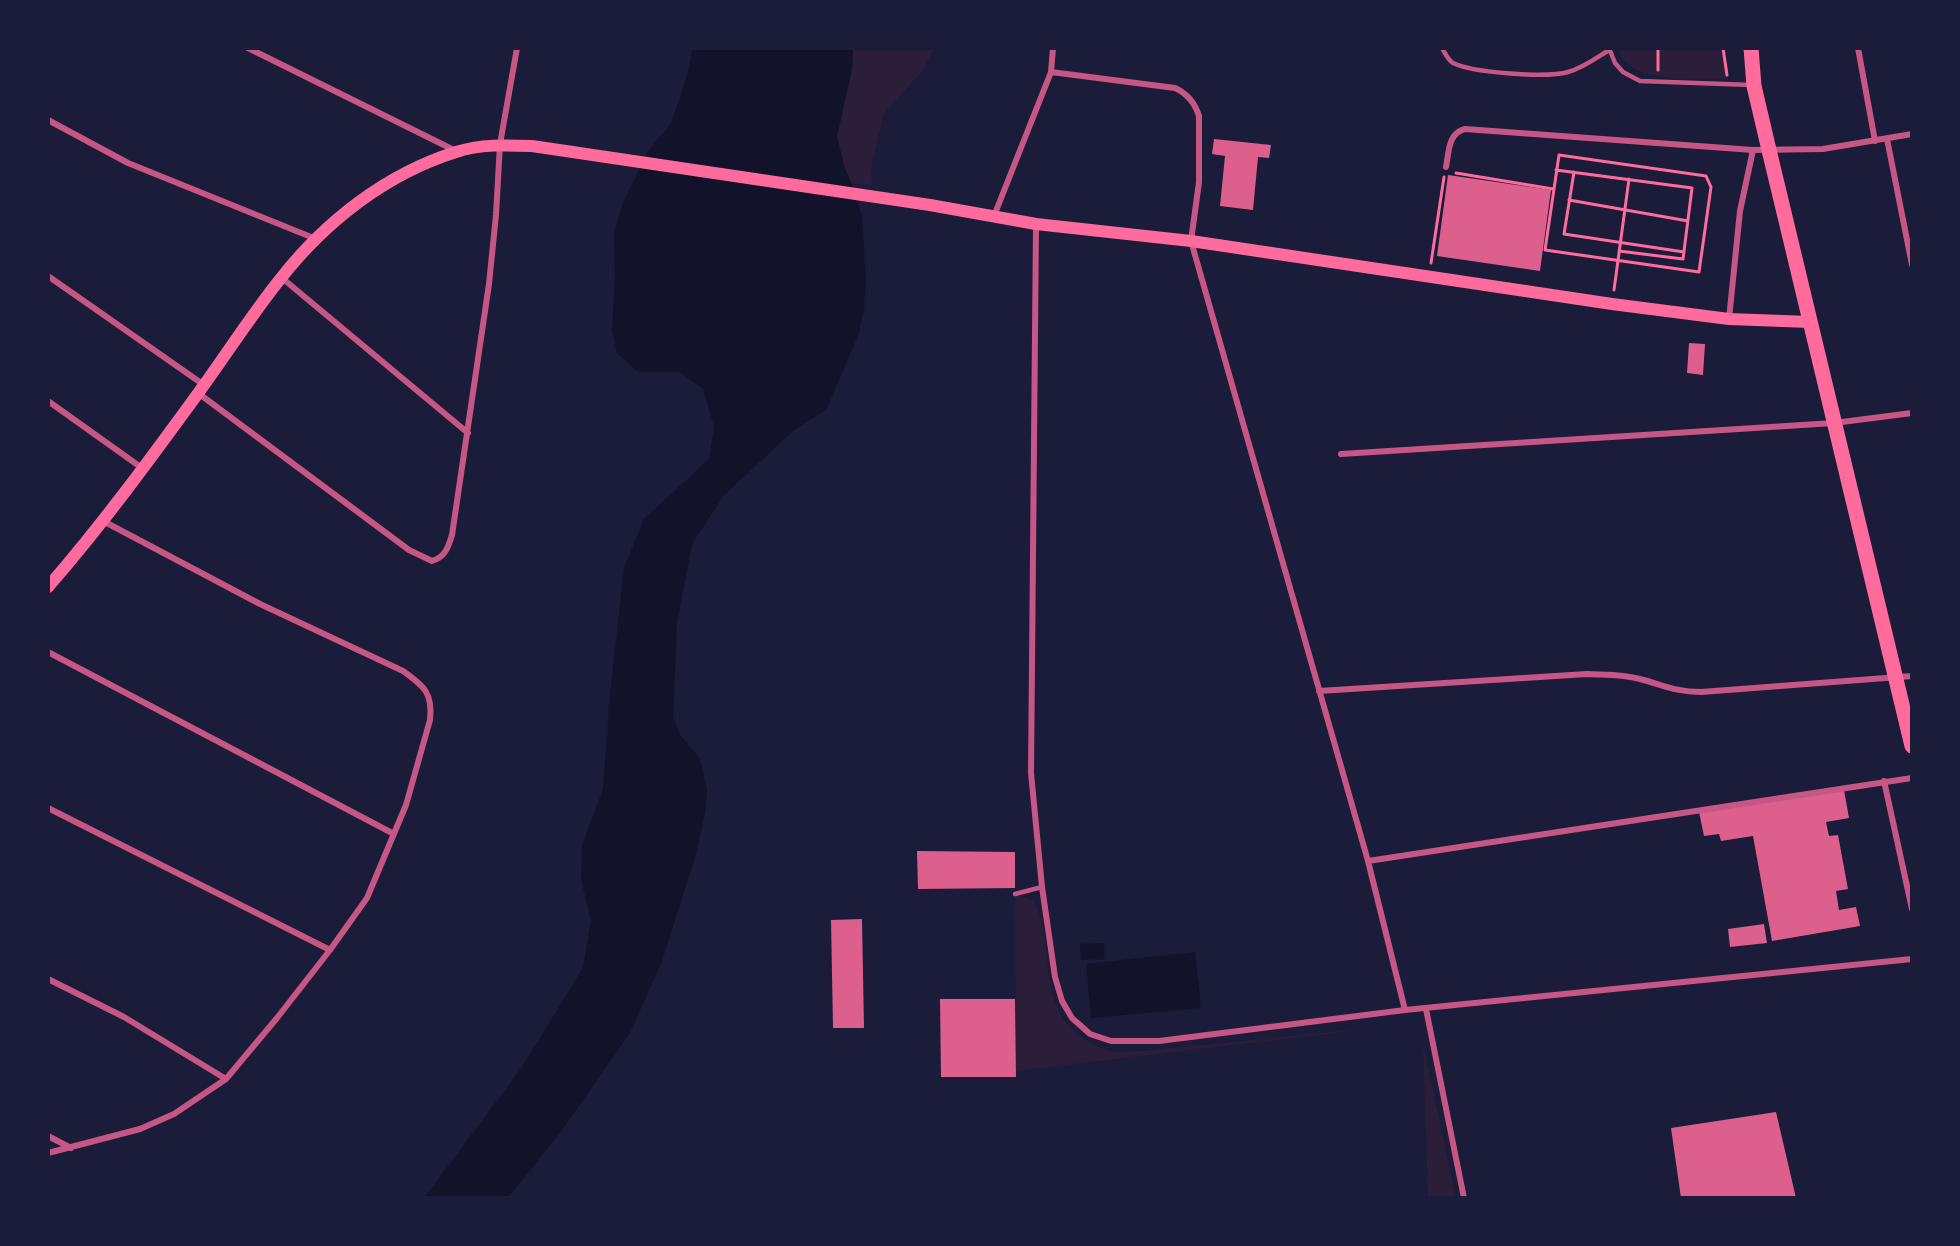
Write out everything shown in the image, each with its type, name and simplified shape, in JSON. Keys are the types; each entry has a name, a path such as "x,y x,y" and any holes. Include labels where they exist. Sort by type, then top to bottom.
{"main road":[{"path":"1751,48 1755,86 1769,150 1912,746"},
{"path":"48,586 142,468 281,277 316,239 362,198 400,176 457,151 500,144 532,146 600,156 1036,224 1191,241 1612,304 1729,319 1810,322"}],"street":[{"path":"248,48 457,151"},
{"path":"48,276 201,389 409,550 432,561 442,556 452,535 494,238 500,144 517,48"},
{"path":"994,217 1051,72 1053,48"},
{"path":"1858,48 1875,141"},
{"path":"1051,72 1175,88 1183,92 1196,107 1200,116 1199,182 1191,241 1368,861 1405,1010"},
{"path":"48,120 128,163 316,239"},
{"path":"1446,166 1452,137 1456,132 1465,129 1753,150 1823,149 1912,134"},
{"path":"1887,139 1912,265"},
{"path":"1729,319 1740,211 1753,150"},
{"path":"1036,224 1031,773 1042,887 1055,977 1062,1000 1072,1018 1090,1034 1111,1041 1159,1041 1405,1010 1426,1010 1912,959"},
{"path":"281,277 468,433"},
{"path":"48,401 142,468"},
{"path":"1341,454 1834,423 1912,413"},
{"path":"48,1153 140,1129 174,1114 226,1079 330,950 367,898 406,805 430,720 430,699 420,684 403,671 260,604 102,521"},
{"path":"48,652 394,834"},
{"path":"1319,691 1618,675 1638,678 1672,690 1701,692 1912,676"},
{"path":"1368,861 1912,778"},
{"path":"1884,781 1912,909"},
{"path":"48,808 330,950"},
{"path":"48,979 124,1017 226,1079"},
{"path":"1426,1010 1464,1198"},
{"path":"48,1136 71,1148"}],"lane":[{"path":"1442,48 1454,63 1498,73 1536,74 1566,73 1576,70 1609,49 1615,63 1623,72 1640,81 1755,86"},
{"path":"1015,894 1042,887"}],"path":[{"path":"1658,76 1657,48 1663,48"},
{"path":"1558,155 1706,176 1711,187 1699,272 1545,250 1556,170 1558,155"},
{"path":"1556,170 1692,188 1683,259 1619,250"},
{"path":"1429,277 1445,171 1554,189"},
{"path":"1574,172 1564,234 1684,252"},
{"path":"1612,304 1629,179"},
{"path":"1569,200 1688,221"}],"shaded area":[{"path":"693,48 853,48 852,69 837,136 844,166 862,216 866,280 864,310 858,336 826,410 794,430 724,495 692,544 677,623 673,718 681,736 700,759 707,790 705,813 696,854 662,961 630,1033 560,1133 508,1198 424,1198 520,1070 583,968 591,921 581,879 582,846 603,789 610,694 624,568 644,519 709,459 714,426 703,389 680,372 637,371 617,353 612,329 615,277 614,233 623,203 648,151 671,123 686,80"},
{"path":"853,48 935,48 921,73 884,113 871,169 872,185 852,184 844,166 837,136 852,69"},
{"path":"1618,48 1724,48 1728,80 1682,79 1648,74 1623,60"},
{"path":"1015,894 1034,901 1039,911 1051,988 1059,1011 1074,1031 1094,1045 1118,1052 1141,1051 1401,1025 1016,1071"},
{"path":"1104,943 1105,959 1081,960 1080,944"},
{"path":"1195,952 1201,1008 1091,1018 1086,964"},
{"path":"1423,1044 1456,1197 1456,1198 1428,1198"}],"building":[{"path":"1214,139 1271,145 1269,158 1258,157 1253,210 1220,206 1225,156 1212,154"},
{"path":"1448,175 1551,190 1540,271 1437,256"},
{"path":"1689,343 1705,344 1703,375 1687,373"},
{"path":"1844,790 1849,818 1826,822 1829,836 1838,835 1848,889 1836,891 1839,910 1856,907 1860,926 1772,941 1753,836 1721,841 1719,834 1704,836 1699,812"},
{"path":"917,851 1015,852 1015,888 918,889"},
{"path":"862,919 864,1028 833,1028 831,920"},
{"path":"1764,924 1767,943 1730,947 1728,929"},
{"path":"940,999 1015,999 1016,1077 941,1077"},
{"path":"1776,1112 1796,1198 1681,1198 1671,1128"}]}
